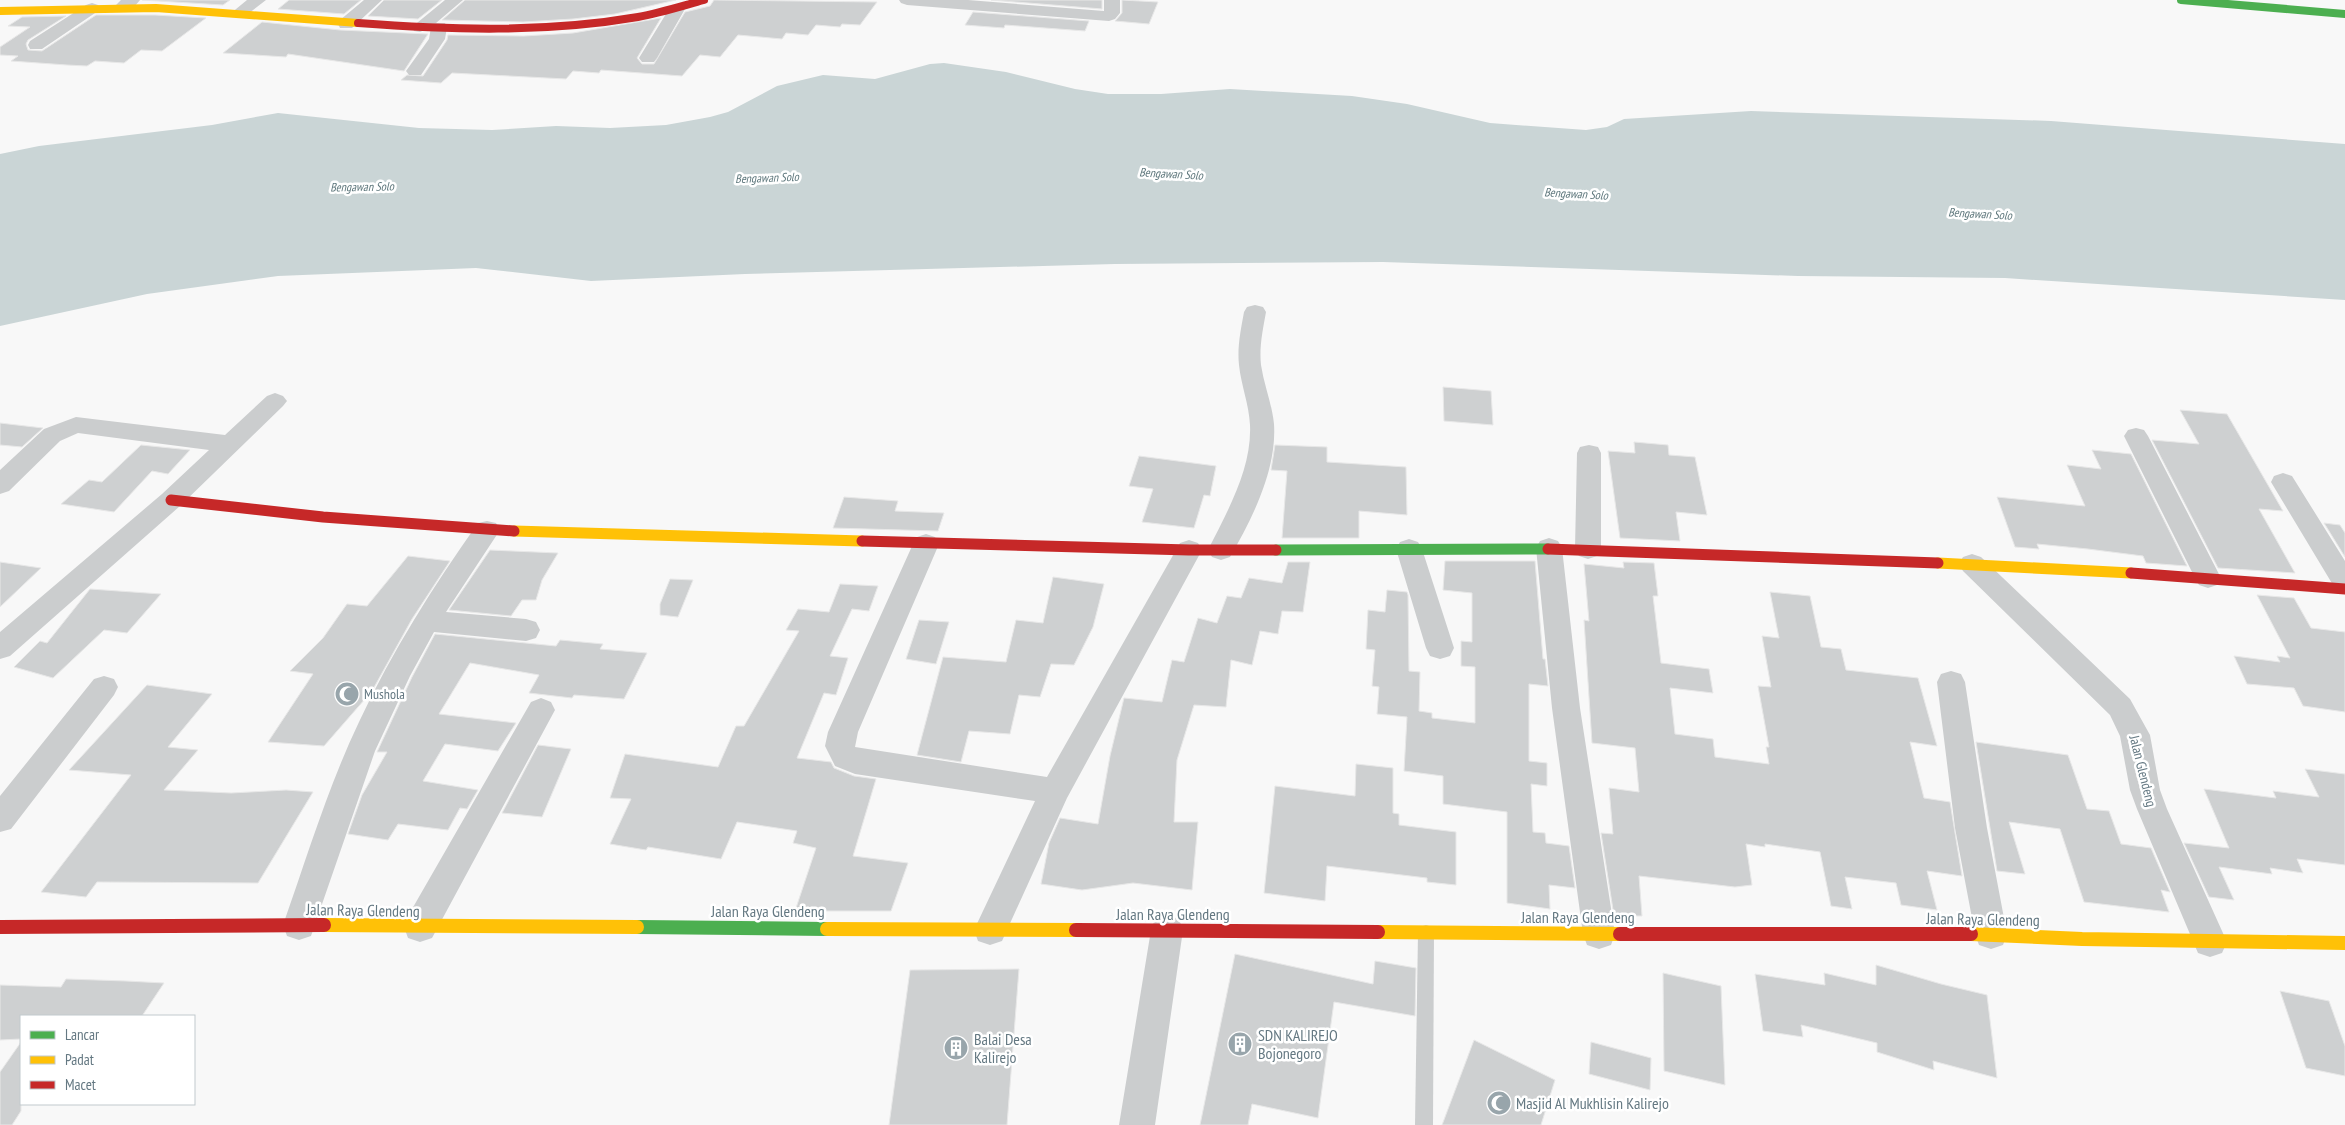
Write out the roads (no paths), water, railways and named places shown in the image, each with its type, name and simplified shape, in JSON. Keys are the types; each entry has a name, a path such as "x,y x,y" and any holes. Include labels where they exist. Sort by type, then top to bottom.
{"street":[{"path":"238,14 258,0"},
{"path":"346,24 374,0"},
{"path":"420,27 455,0"},
{"path":"0,11 92,8 127,4 346,24 509,30 553,28 615,21 677,9 704,0"},
{"path":"907,0 1109,16 1112,13 1112,0"},
{"path":"2181,0 2345,14"},
{"path":"36,45 92,8"},
{"path":"648,58 677,9"},
{"path":"416,71 437,38 439,27"},
{"path":"1221,550 1241,509 1256,467 1261,442 1261,411 1250,364 1254,312"},
{"path":"0,648 172,500 275,401"},
{"path":"0,485 52,435 76,425 231,444"},
{"path":"2136,436 2208,578"},
{"path":"1588,549 1589,453"},
{"path":"2283,482 2345,583"},
{"path":"172,500 323,517 487,530 1189,550 1588,549 1972,564 2208,578 2345,589"},
{"path":"299,925 365,741 385,695 426,621 487,530"},
{"path":"926,544 842,732 838,743 839,751 843,757 855,761 1055,791"},
{"path":"1549,548 1566,708 1600,934"},
{"path":"1409,549 1440,648"},
{"path":"990,930 1055,791 1189,550"},
{"name":"Jalan Glendeng","path":"1972,564 2120,707 2135,735 2145,790 2152,809 2210,942"},
{"path":"426,621 526,630"},
{"path":"1951,682 1971,828 1991,934"},
{"path":"0,819 104,687"},
{"path":"420,927 541,710"},
{"name":"Jalan Raya Glendeng","path":"0,927 299,925 1600,934 1991,934 2082,939 2345,944"},
{"path":"1137,1125 1167,930"}],"lane":[{"path":"1424,1125 1426,932"}],"water":[{"name":"Bengawan Solo","path":"944,63 1006,72 1075,89 1108,94 1161,94 1230,89 1352,96 1407,104 1490,123 1586,130 1607,127 1624,119 1751,111 2051,121 2345,144 2345,300 2005,278 1798,276 1383,262 1115,264 745,274 591,281 476,268 278,276 147,294 0,326 0,154 39,146 212,125 278,113 419,128 492,130 556,126 610,128 666,125 728,112 777,86 823,75 875,79 930,64"}],"place":[{"name":"Mushola","path":"347,694"},
{"name":"SDN KALIREJO Bojonegoro","path":"1240,1044"},
{"name":"Balai Desa Kalirejo","path":"956,1048"},
{"name":"Masjid Al Mukhlisin Kalirejo","path":"1499,1103"}]}
